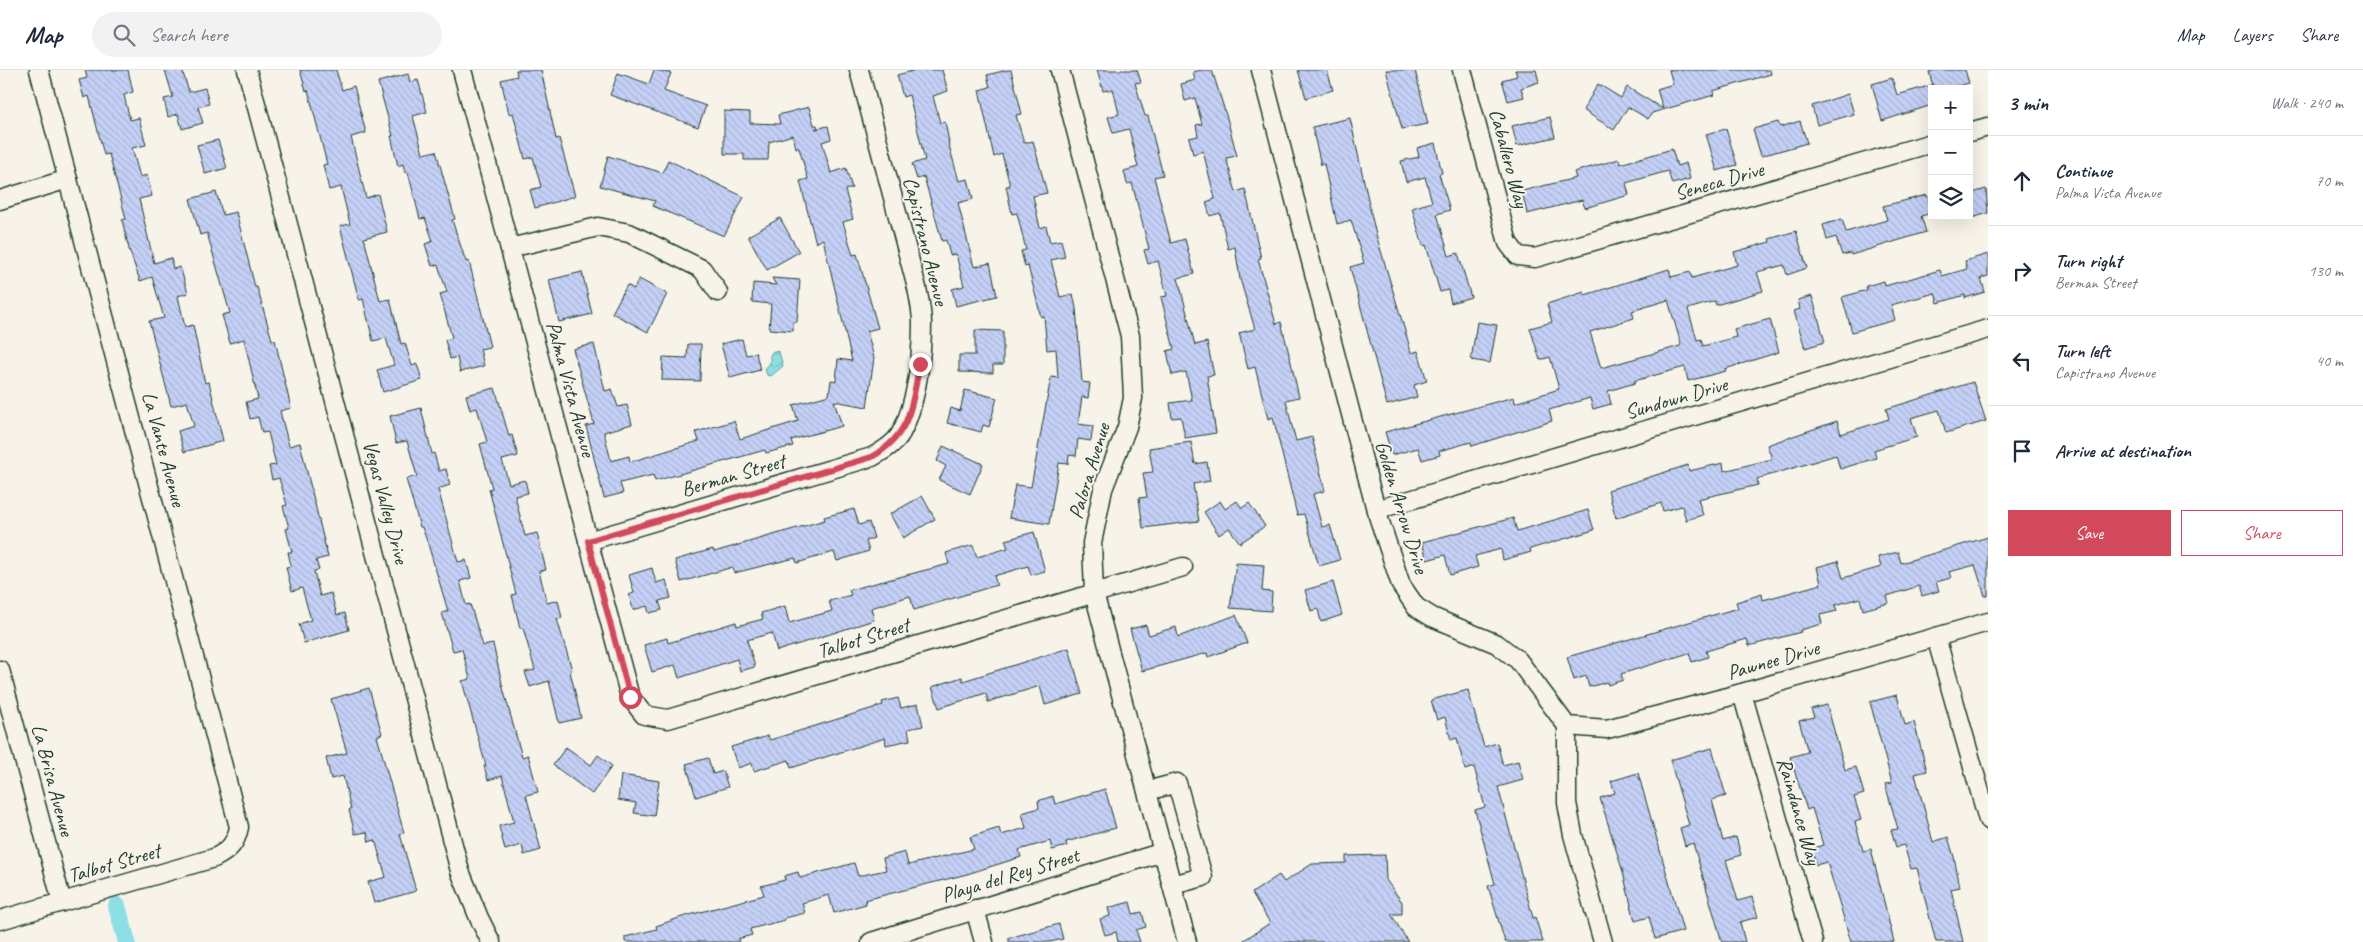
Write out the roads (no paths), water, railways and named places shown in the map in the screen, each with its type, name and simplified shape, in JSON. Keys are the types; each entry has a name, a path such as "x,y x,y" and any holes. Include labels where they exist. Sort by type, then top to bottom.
{"street":[{"name":"La Vante Avenue","path":"39,70 237,812 239,827 236,841"},
{"name":"Vegas Valley Drive","path":"247,70 460,871 491,942"},
{"name":"Palma Vista Avenue","path":"462,70 630,697 644,715"},
{"name":"Capistrano Avenue","path":"860,70 917,288 922,321 920,364 910,410 901,434 888,448"},
{"name":"Palora Avenue","path":"1060,70 1130,336 1132,398 1127,427 1103,489 1092,543 1094,593 1187,942"},
{"name":"Golden Arrow Drive","path":"1260,70 1376,510 1401,585 1416,607 1432,617 1497,644 1518,660 1567,726"},
{"name":"Caballero Way","path":"1462,70 1508,242 1518,256"},
{"path":"1973,131 1988,126"},
{"name":"Seneca Drive","path":"1518,256 1535,258 1928,144"},
{"path":"0,200 68,179"},
{"path":"510,248 598,227 628,233 702,269 718,292"},
{"name":"Sundown Drive","path":"1376,510 1988,329"},
{"name":"Berman Street","path":"588,541 872,457 888,448"},
{"name":"Talbot Street","path":"644,715 668,719 1182,567"},
{"name":"Pawnee Drive","path":"1567,726 1606,729 1742,693 1988,622"},
{"path":"1936,637 1988,820"},
{"name":"La Brisa Avenue","path":"0,670 62,902"},
{"name":"Raindance Way","path":"1742,693 1813,942"},
{"path":"1567,726 1567,803 1573,835 1603,942"},
{"path":"1147,792 1176,783 1203,877 1172,885"},
{"name":"Talbot Street","path":"0,920 214,858 227,851 236,841"},
{"name":"Playa del Rey Street","path":"871,942 1163,852"},
{"path":"975,909 984,942"}],"water":[{"path":"773,351 779,352 783,366 771,376 767,375 765,369 770,363 770,355"}],"waterway":[{"path":"117,906 127,942"}]}
